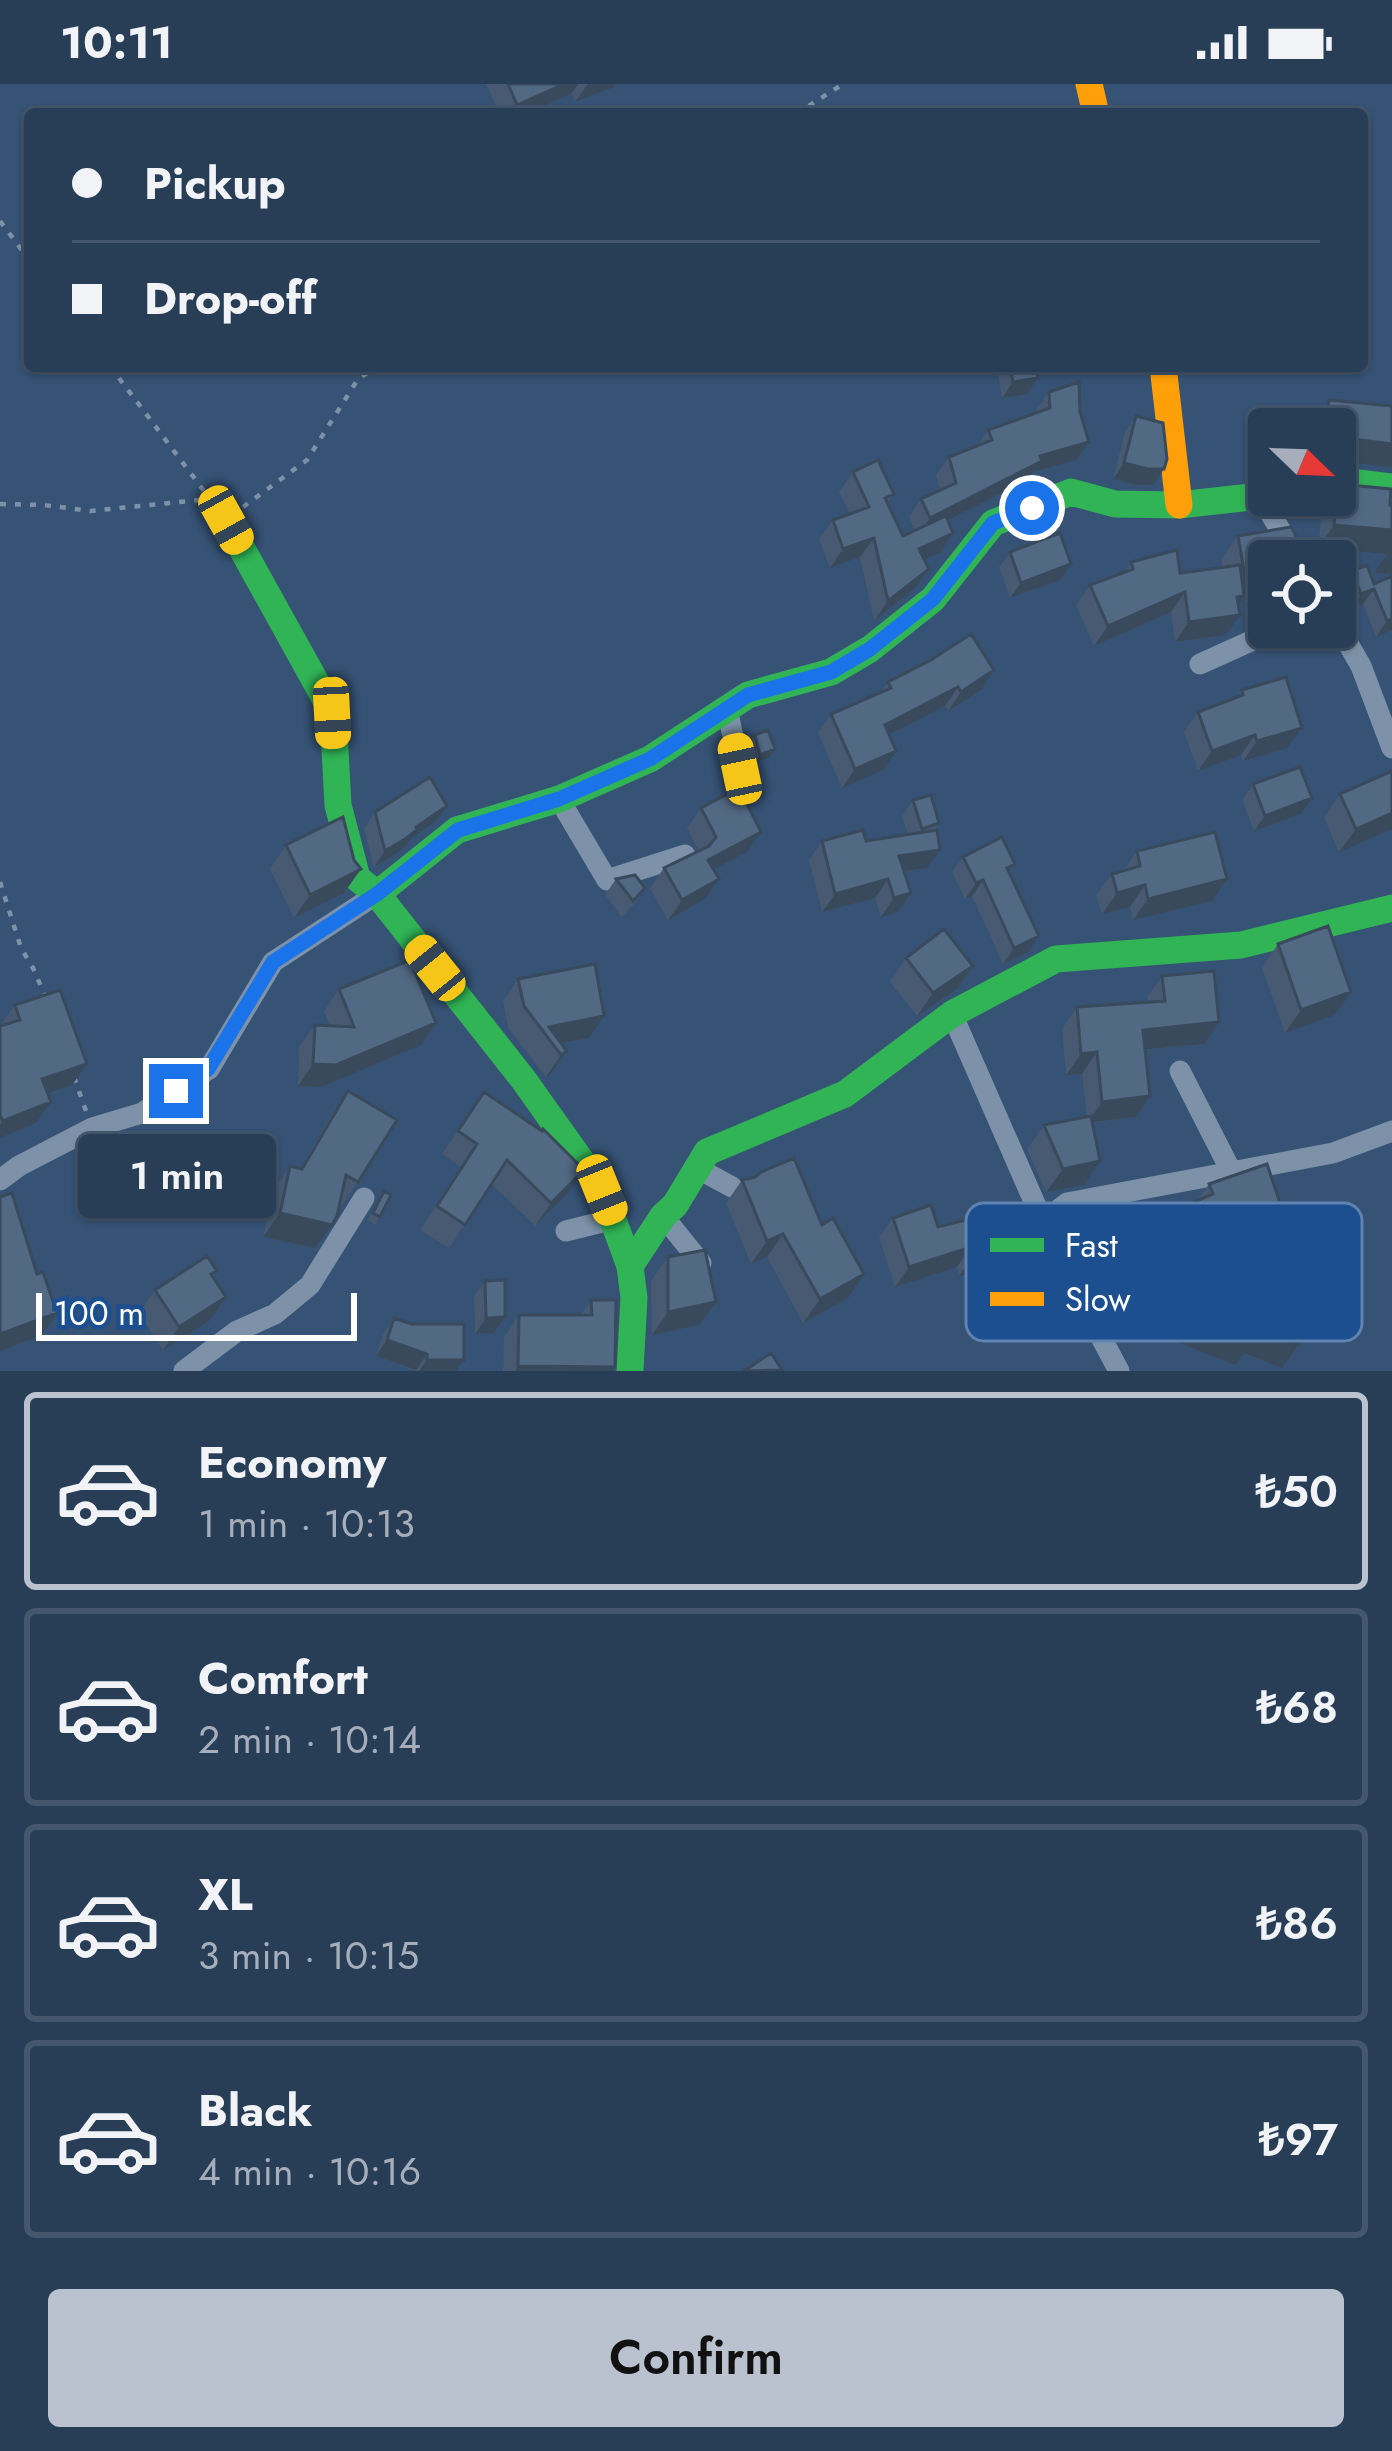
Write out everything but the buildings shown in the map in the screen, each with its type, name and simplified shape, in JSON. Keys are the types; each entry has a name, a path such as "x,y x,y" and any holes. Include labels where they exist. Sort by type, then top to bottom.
{"street":[{"path":"1164,372 1179,505"},
{"path":"1356,483 1392,487"},
{"path":"0,1180 92,1128 142,1113 208,1069 273,962 377,894 458,830 559,799 650,759 748,695 831,672 870,649 933,599 993,523 1071,492 1115,505 1248,499"},
{"path":"218,509 332,713 338,805 357,878 377,894 523,1079 602,1190 630,1266 634,1298 630,1371"},
{"path":"1200,664 1248,642"},
{"path":"1350,648 1392,748"},
{"path":"727,709 740,769"},
{"path":"559,799 607,880 685,855"},
{"path":"630,1266 707,1152 845,1094 952,1014 1055,959 1241,945 1392,908"},
{"path":"952,1014 1035,1203"},
{"path":"1180,1071 1232,1173"},
{"path":"1067,1203 1334,1153 1392,1131"},
{"path":"698,1168 732,1187"},
{"path":"184,1371 310,1285 364,1198"},
{"path":"663,1216 701,1263"},
{"path":"566,1232 614,1219"},
{"path":"1103,1341 1119,1371"}],"path":[{"path":"805,108 843,84"},
{"path":"0,221 24,253"},
{"path":"115,372 218,509"},
{"path":"0,504 90,511 218,509 307,460 358,379 369,372"},
{"path":"0,882 21,948 49,1006"},
{"path":"69,1062 92,1128"}],"traffic: fast":[{"path":"1356,483 1392,487"},
{"path":"377,894 457,830 559,799 650,759 748,695 831,672 870,649 933,599 993,523 1071,492 1115,504 1179,505 1248,497"},
{"path":"226,520 333,713 338,805 357,878 377,894 523,1079 602,1190 630,1266 634,1298 630,1371"},
{"path":"630,1266 707,1152 845,1094 952,1014 1056,959 1241,945 1392,908"}],"traffic: slow":[{"path":"1089,84 1095,108"},
{"path":"1164,372 1179,505"}],"route":[{"path":"176,1091 208,1069 273,962 377,894 458,830 559,799 650,759 748,695 831,672 870,649 933,599 993,523 1032,508"}]}
